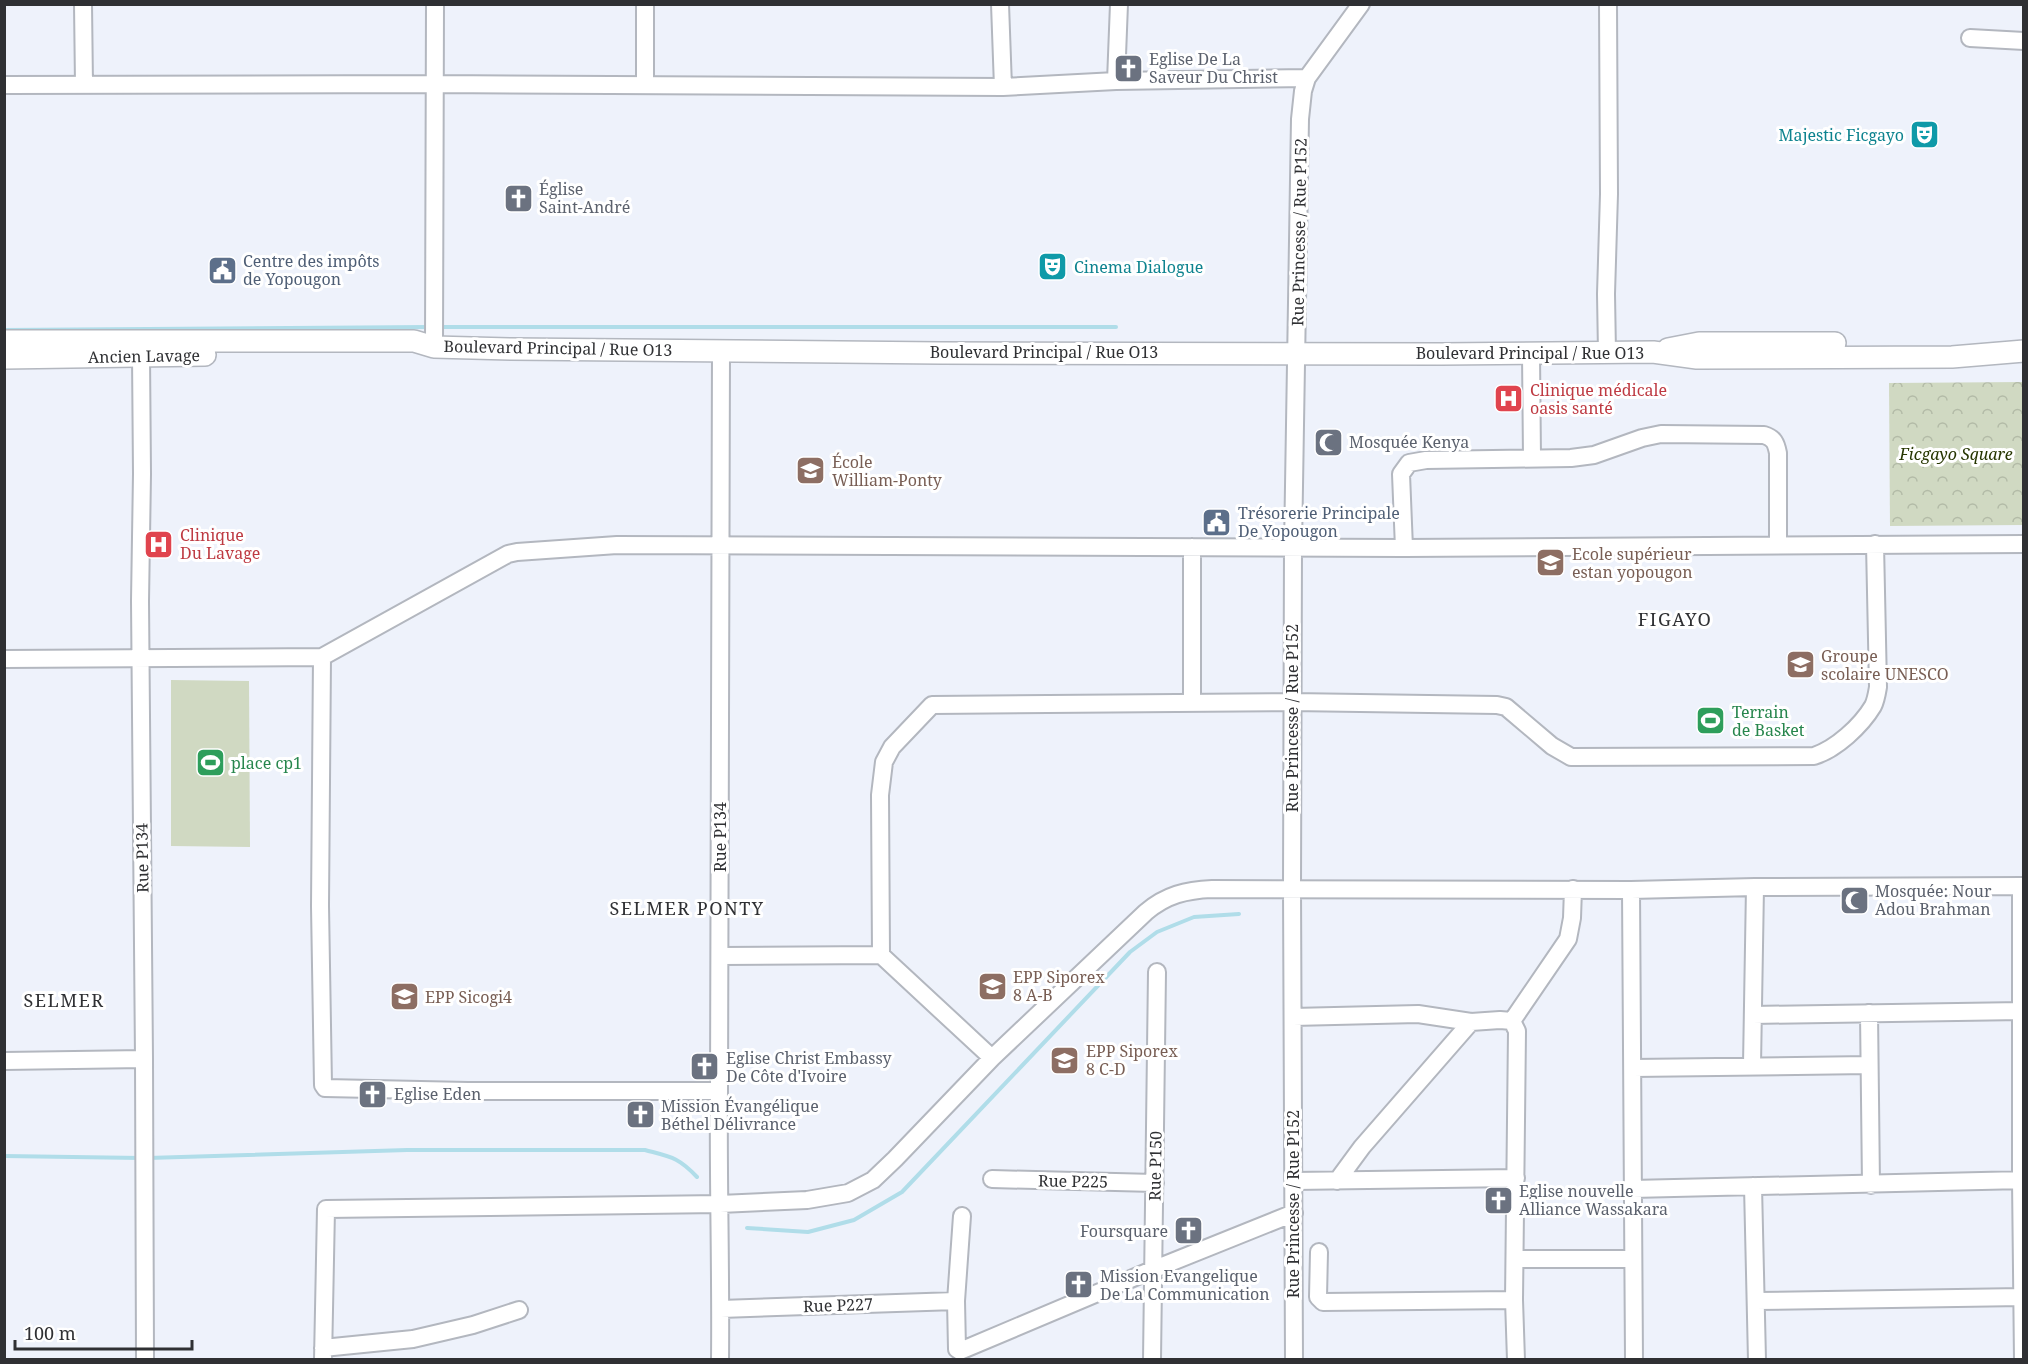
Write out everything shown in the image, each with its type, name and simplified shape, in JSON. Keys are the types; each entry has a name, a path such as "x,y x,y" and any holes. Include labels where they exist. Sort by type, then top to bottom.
{"main road":[{"name":"Boulevard Principal / Rue O13","path":"4,341 414,341 434,347"},
{"name":"Boulevard Principal / Rue O13","path":"284,354 414,352 434,347 940,353 1531,354 1653,352 1699,343 1747,342 1895,344 2024,350"},
{"name":"Ancien Lavage","path":"4,358 284,354"}],"street":[{"path":"83,4 84,85"},
{"path":"434,347 435,4"},
{"path":"645,4 645,85"},
{"path":"1000,4 1003,87"},
{"path":"1116,81 1119,4"},
{"path":"4,85 435,84 1003,87 1116,81 1307,78 1361,4"},
{"path":"1607,353 1608,4"},
{"path":"1970,38 2024,41"},
{"name":"Rue Princesse / Rue P152","path":"1294,1359 1293,547 1298,353 1300,119 1307,78"},
{"name":"Rue P134","path":"720,1359 718,1091 721,956 719,546 721,350"},
{"path":"1531,354 1532,458"},
{"name":"Rue P134","path":"141,356 145,1359"},
{"path":"1404,548 1401,474 1409,463 1426,460 1571,458 1594,454 1661,434 1764,435 1771,438 1776,444 1778,453 1778,545"},
{"path":"881,955 880,795 885,762 892,747 932,705 1292,702 1497,705 1506,707 1552,747 1571,758 1814,756 1836,747 1866,716 1874,704 1878,687 1875,544"},
{"path":"4,658 322,657 508,554 617,545 1404,548 2024,544"},
{"path":"1192,547 1192,702"},
{"path":"322,657 320,906 323,1085 325,1088 468,1091 718,1091"},
{"path":"519,1310 473,1325 413,1340 323,1354 325,1212 328,1208 720,1204 807,1200 848,1193 873,1180 896,1159 992,1058 1158,902 1174,894 1194,889 1292,888 1631,890 2022,886 2023,1359"},
{"path":"1752,1065 1755,887"},
{"path":"1512,1021 1568,939 1572,918 1573,889"},
{"path":"1631,890 1634,1359"},
{"path":"721,956 881,955 992,1058"},
{"name":"Rue P150","path":"1152,1359 1157,972"},
{"path":"1753,1016 2022,1011"},
{"path":"1869,1013 1871,1185"},
{"path":"1293,1017 1418,1014 1471,1022 1512,1021"},
{"path":"1512,1021 1517,1031 1515,1359"},
{"path":"1337,1181 1362,1147 1471,1022"},
{"path":"4,1061 144,1059"},
{"path":"1633,1068 1869,1065"},
{"path":"1294,1181 1516,1178"},
{"name":"Rue P225","path":"992,1179 1155,1183"},
{"path":"1632,1189 2022,1180"},
{"path":"1753,1186 1757,1359"},
{"path":"962,1216 956,1300 957,1349 960,1352 1152,1270 1294,1213"},
{"path":"1319,1252 1318,1297 1323,1302 1514,1300"},
{"path":"1515,1259 1633,1259"},
{"path":"1756,1301 2022,1297"},
{"name":"Rue P227","path":"721,1309 956,1300"}],"green space":[{"name":"Ficgayo Square","path":"2023,382 2023,525 1890,526 1889,383"},
{"name":"place cp1","path":"171,680 249,681 250,847 171,846"}],"waterway":[{"path":"4,330 429,327"},
{"path":"439,327 1116,327"},
{"path":"747,1228 808,1232 854,1220 902,1192 1130,952 1157,932 1194,917 1239,914"},
{"path":"148,1158 407,1150 645,1150 674,1159 685,1165 697,1177"},
{"path":"4,1156 141,1158"}],"place":[{"name":"Eglise De La Saveur Du Christ","path":"1128,68"},
{"name":"Majestic Ficgayo","path":"1925,135"},
{"name":"Église Saint-André","path":"518,198"},
{"name":"Cinema Dialogue","path":"1053,267"},
{"name":"Centre des impôts de Yopougon","path":"222,270"},
{"name":"Clinique médicale oasis santé","path":"1509,399"},
{"name":"Mosquée Kenya","path":"1328,442"},
{"name":"École William-Ponty","path":"811,471"},
{"name":"Trésorerie Principale De Yopougon","path":"1217,522"},
{"name":"Clinique Du Lavage","path":"159,544"},
{"name":"Ecole supérieur estan yopougon","path":"1551,563"},
{"name":"Groupe scolaire UNESCO","path":"1800,665"},
{"name":"Terrain de Basket","path":"1711,721"},
{"name":"place cp1","path":"210,763"},
{"name":"Mosquée: Nour Adou Brahman","path":"1854,900"},
{"name":"EPP Siporex 8 A-B","path":"992,986"},
{"name":"EPP Sicogi4","path":"404,997"},
{"name":"EPP Siporex 8 C-D","path":"1065,1060"},
{"name":"Eglise Christ Embassy De Côte d'Ivoire","path":"705,1067"},
{"name":"Eglise Eden","path":"373,1094"},
{"name":"Mission Évangélique Béthel Délivrance","path":"640,1115"},
{"name":"Eglise nouvelle Alliance Wassakara","path":"1498,1200"},
{"name":"Foursquare","path":"1189,1231"},
{"name":"Mission Evangelique De La Communication","path":"1079,1285"}],"district":[{"name":"FIGAYO","path":"1675,620"},
{"name":"SELMER PONTY","path":"687,909"},
{"name":"SELMER","path":"64,1001"}]}
